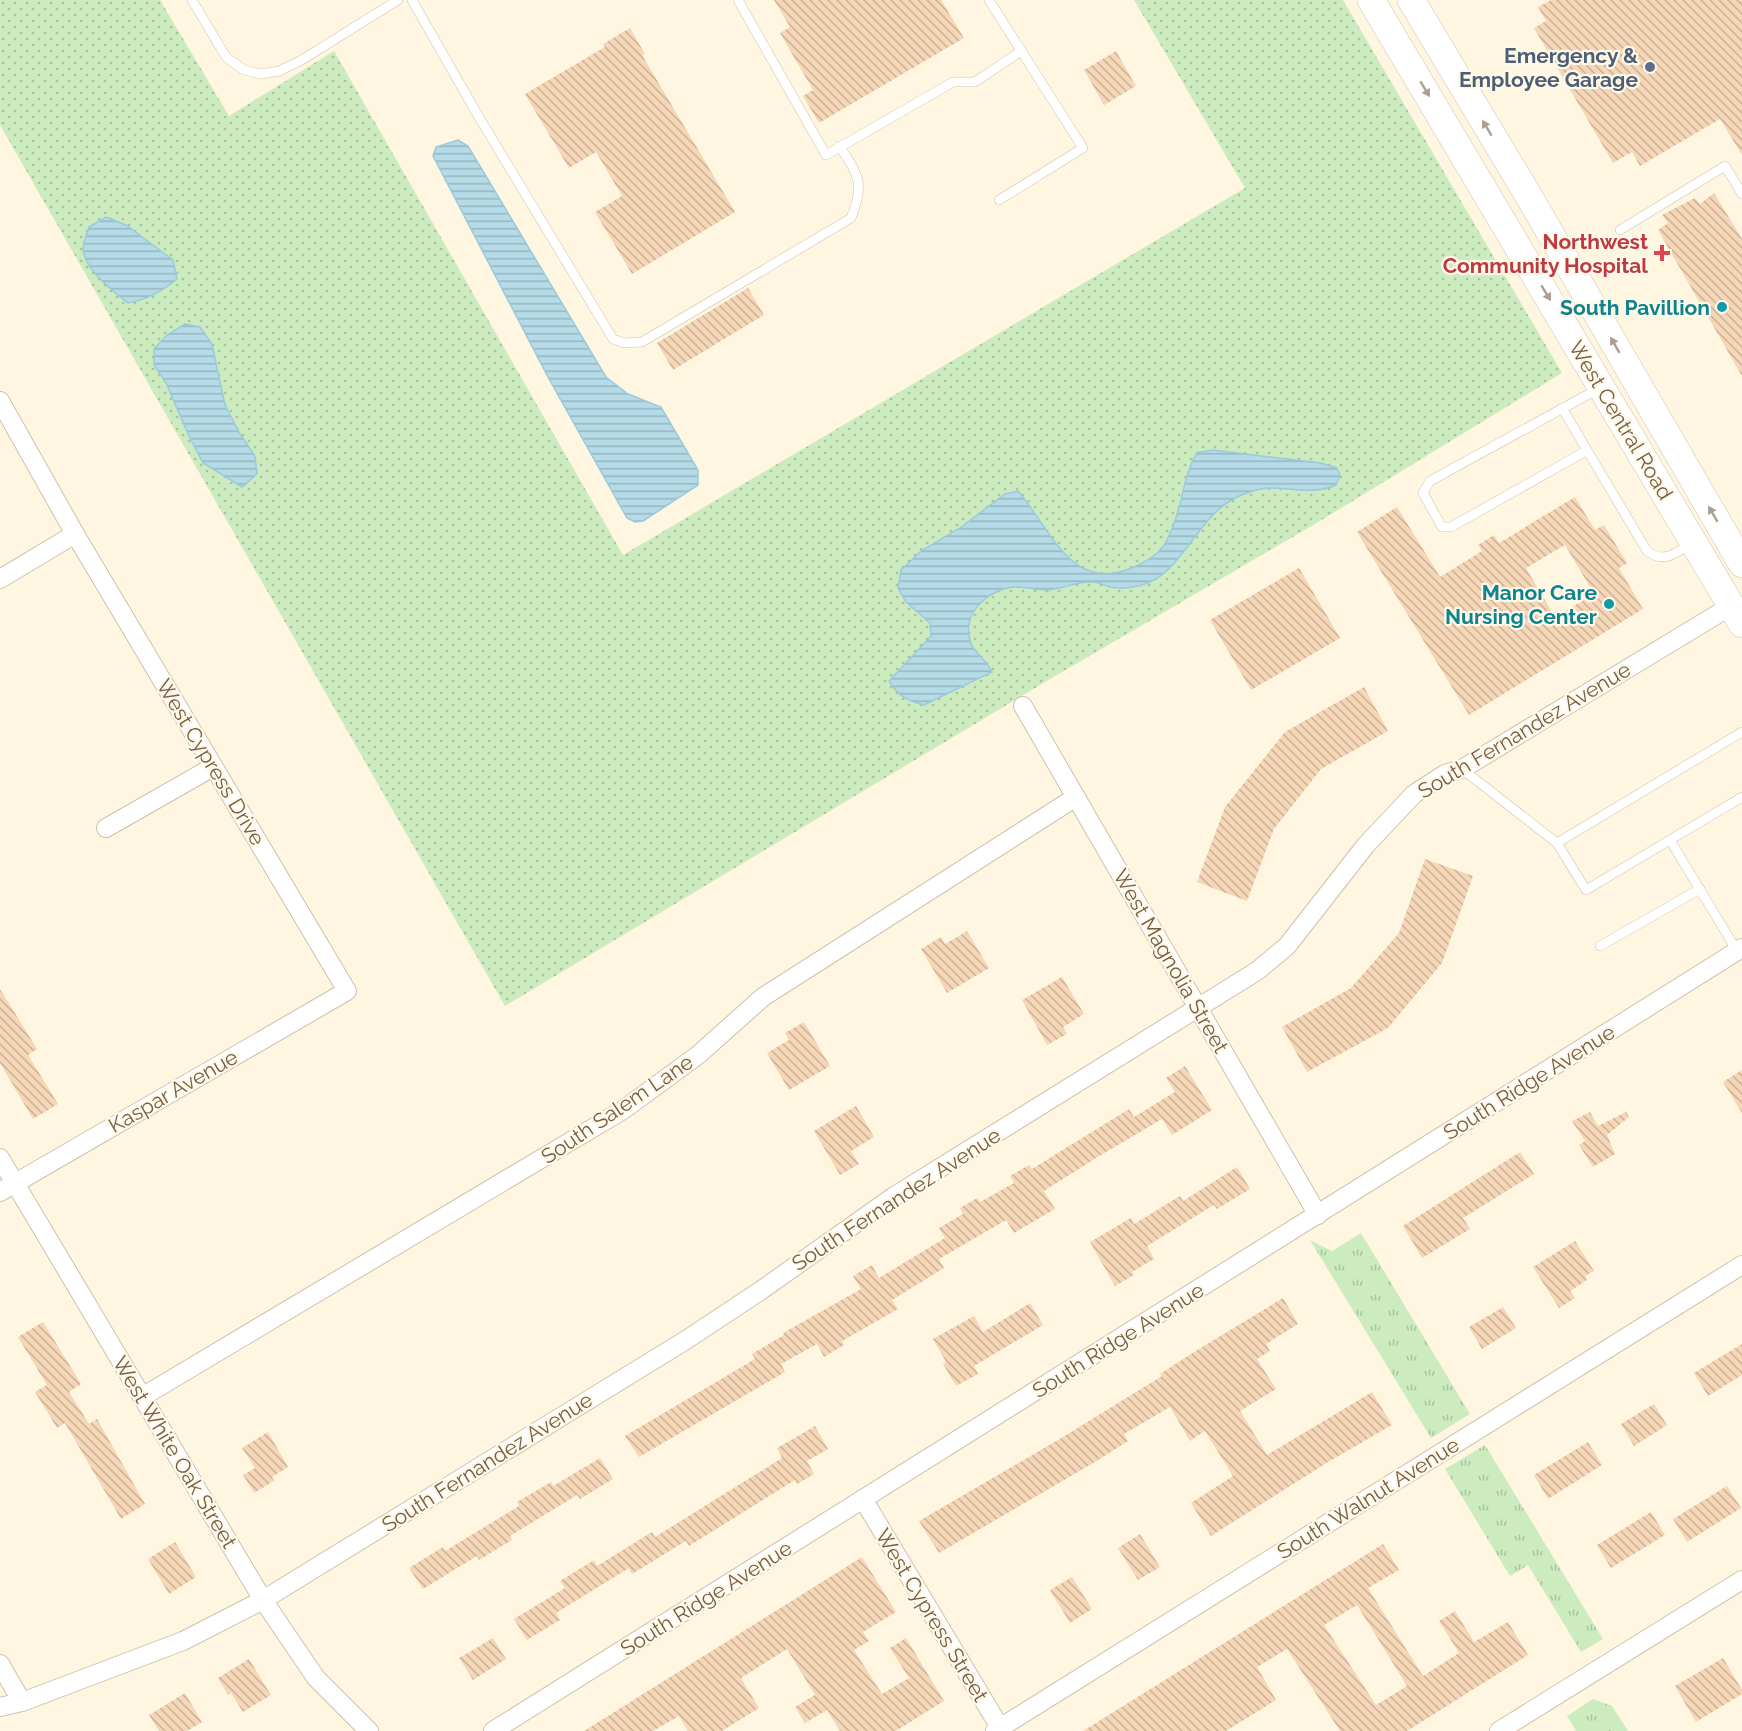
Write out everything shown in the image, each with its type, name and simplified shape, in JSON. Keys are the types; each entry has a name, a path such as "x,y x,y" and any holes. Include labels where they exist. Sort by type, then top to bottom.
{"main road":[{"name":"West Central Road","path":"1371,0 1694,542 1738,610"},
{"name":"West Central Road","path":"1411,0 1531,200 1742,564"}],"street":[{"name":"West Cypress Drive","path":"0,401 75,534 347,991"},
{"path":"0,579 75,534"},
{"name":"South Fernandez Avenue","path":"0,1707 22,1702 183,1641 263,1600 686,1340 893,1197 1257,971 1287,946 1366,845 1409,800 1438,777 1462,769 1738,610"},
{"name":"West Magnolia Street","path":"1023,706 1318,1215"},
{"path":"106,828 213,767"},
{"name":"South Salem Lane","path":"142,1397 623,1110 698,1055 763,997 1076,797"},
{"name":"South Ridge Avenue","path":"493,1731 1740,949"},
{"name":"Kaspar Avenue","path":"8,1188 347,991"},
{"name":"West White Oak Street","path":"0,1158 8,1188 142,1397 263,1600 316,1678 369,1731"},
{"name":"South Walnut Avenue","path":"999,1730 1742,1265"},
{"name":"West Cypress Street","path":"863,1499 999,1730"},
{"path":"1499,1731 1742,1580"},
{"path":"0,1664 22,1702"}],"lane":[{"path":"192,0 226,57 244,70 261,74 279,71 300,61 398,0"},
{"path":"412,0 480,119 613,339 624,343 642,342 851,218 859,197 856,171 839,146"},
{"path":"738,0 826,155 953,82 975,82 1021,51"},
{"path":"989,0 1083,148 999,200"},
{"path":"1620,230 1725,166 1742,194"},
{"path":"1586,451 1451,527 1442,527 1423,493 1430,481 1601,387"},
{"path":"1562,408 1647,551 1656,557 1666,558 1694,542"},
{"path":"1557,843 1742,732"},
{"path":"1462,769 1557,843 1586,890 1742,797"},
{"path":"1670,840 1740,949"},
{"path":"1600,946 1700,889"}],"green space":[{"path":"0,0 160,0 229,116 334,51 623,555 1245,188 1134,0 1343,0 1562,373 1320,521 1045,682 505,1006 0,125"},
{"path":"1361,1233 1470,1414 1431,1438 1310,1240 1332,1251"},
{"path":"1485,1445 1603,1639 1581,1652 1528,1565 1510,1576 1445,1469"},
{"path":"1593,1699 1612,1706 1628,1731 1576,1731 1567,1716"}],"water":[{"path":"458,140 468,146 606,377 628,394 661,407 698,470 698,485 643,521 635,522 627,518 549,379 433,156 436,147"},
{"path":"106,217 126,225 173,260 177,279 154,294 128,303 109,287 96,275 86,261 83,251 89,227"},
{"path":"185,324 200,327 212,344 225,405 255,456 257,474 242,487 203,463 166,383 154,365 154,349 167,335"},
{"path":"1212,450 1321,463 1337,468 1340,475 1336,485 1329,488 1306,490 1268,488 1251,491 1235,498 1207,521 1167,570 1142,585 1118,588 1096,582 1086,582 1043,590 1015,587 995,593 979,605 969,622 971,643 992,672 924,705 904,697 892,686 889,681 931,636 930,623 906,602 898,588 901,570 921,551 960,528 1005,494 1018,491 1052,539 1077,565 1093,572 1111,573 1132,568 1152,557 1164,545 1175,521 1193,460 1197,453"}],"building":[{"path":"774,0 941,0 964,38 819,123 803,96 813,90 780,33 790,27"},
{"name":"Emergency & Employee Garage","path":"1551,0 1742,0 1742,155 1720,119 1640,166 1632,152 1613,163 1534,28 1546,21 1538,7"},
{"path":"630,28 645,54 642,55 735,212 632,274 595,212 622,196 596,152 569,168 525,94 605,47 603,44"},
{"path":"1116,51 1136,86 1104,105 1084,70"},
{"name":"South Pavillion","path":"1714,193 1742,239 1742,376 1658,230 1668,223 1662,215 1695,198 1700,204"},
{"path":"748,288 764,315 673,370 657,343"},
{"name":"Manor Care Nursing Center","path":"1575,497 1595,530 1604,525 1627,563 1619,568 1643,609 1469,715 1357,532 1397,507 1440,577 1482,551 1478,545 1494,535 1499,543","holes":["1565,545 1594,594 1555,617 1526,568"]},
{"path":"1299,568 1340,638 1251,690 1210,620"},
{"path":"1364,687 1388,731 1321,769 1274,829 1247,901 1197,882 1225,807 1285,732"},
{"path":"1425,859 1473,876 1442,963 1388,1028 1307,1072 1282,1027 1351,988 1399,933"},
{"path":"967,931 989,968 947,993 921,949 941,937 945,944"},
{"path":"1062,977 1084,1014 1063,1027 1067,1034 1047,1045 1022,1000"},
{"path":"0,989 37,1049 28,1055 58,1104 33,1119 0,1063"},
{"path":"804,1022 830,1066 789,1090 767,1053 789,1040 785,1033"},
{"path":"1185,1066 1212,1110 1172,1135 1162,1119 1096,1158 1044,1191 1055,1209 1014,1233 1006,1220 939,1259 944,1268 892,1300 898,1309 842,1341 844,1345 824,1357 817,1344 781,1364 785,1372 639,1457 625,1436 755,1359 752,1354 784,1335 783,1333 861,1289 853,1276 872,1265 879,1278 945,1238 939,1228 963,1214 960,1208 977,1198 980,1202 1014,1183 1010,1176 1029,1165 1032,1169 1129,1109 1134,1117 1175,1092 1166,1078"},
{"path":"1742,1070 1742,1113 1723,1082"},
{"path":"856,1106 874,1137 851,1151 859,1164 840,1175 814,1131"},
{"path":"1590,1112 1598,1126 1626,1112 1629,1117 1607,1135 1615,1154 1593,1167 1579,1145 1585,1141 1572,1121"},
{"path":"1520,1152 1534,1174 1463,1218 1470,1229 1422,1258 1403,1226"},
{"path":"1237,1167 1250,1189 1217,1209 1214,1205 1147,1246 1154,1259 1132,1272 1134,1275 1115,1286 1090,1242 1131,1218 1134,1224 1180,1196 1183,1201"},
{"path":"1575,1241 1594,1271 1585,1276 1587,1280 1570,1291 1575,1298 1559,1308 1533,1267"},
{"path":"1283,1298 1298,1324 1266,1344 1270,1351 1257,1359 1276,1389 1240,1411 1267,1455 1372,1392 1392,1425 1328,1462 1211,1536 1191,1503 1233,1476 1205,1431 1190,1441 1170,1407 1124,1434 1128,1441 1095,1462 939,1553 919,1521 1058,1440 1162,1376 1160,1374 1194,1352"},
{"path":"1030,1303 1043,1325 974,1366 978,1374 956,1386 943,1364 946,1362 933,1339 974,1316 983,1332"},
{"path":"1503,1307 1516,1328 1482,1349 1469,1327"},
{"path":"43,1322 81,1384 69,1392 89,1424 97,1419 145,1504 121,1519 65,1423 57,1428 35,1392 47,1385 18,1337"},
{"path":"1742,1344 1742,1375 1708,1396 1694,1373"},
{"path":"1654,1404 1667,1425 1634,1446 1621,1424"},
{"path":"815,1426 828,1449 807,1461 814,1474 797,1484 795,1480 689,1546 686,1541 632,1574 629,1568 556,1613 560,1620 527,1640 514,1619 565,1588 560,1581 594,1560 597,1566 652,1532 655,1537 782,1458 777,1448"},
{"path":"268,1432 288,1467 272,1477 274,1481 254,1493 243,1475 255,1468 242,1448"},
{"path":"1588,1442 1602,1465 1548,1499 1534,1475"},
{"path":"600,1458 613,1479 580,1499 577,1495 510,1536 512,1540 479,1560 477,1556 423,1589 409,1568 443,1547 445,1551 519,1506 517,1502 551,1482 553,1486"},
{"path":"1727,1486 1741,1508 1687,1542 1673,1519"},
{"path":"1651,1512 1665,1535 1611,1568 1597,1545"},
{"path":"1140,1534 1160,1567 1138,1580 1118,1548"},
{"path":"175,1542 196,1577 169,1594 148,1559"},
{"path":"1383,1544 1399,1570 1368,1588 1423,1676 1459,1653 1439,1621 1455,1611 1474,1642 1508,1622 1528,1655 1407,1731 1340,1731 1287,1649 1257,1667 1276,1700 1226,1731 1083,1731","holes":["1357,1605 1407,1686 1376,1705 1324,1625"]},
{"path":"862,1557 896,1612 863,1632 869,1641 854,1650 882,1694 909,1678 890,1648 906,1638 944,1701 896,1731 840,1731 827,1710 805,1723 795,1707 815,1695 787,1649 741,1678 759,1708 722,1731 688,1731 679,1716 653,1731 584,1731"},
{"path":"1072,1577 1092,1609 1070,1623 1050,1590"},
{"path":"493,1638 506,1659 473,1680 459,1658"},
{"path":"1723,1658 1742,1690 1742,1694 1696,1722 1675,1686"},
{"path":"249,1659 271,1695 243,1712 231,1693 228,1695 218,1678"},
{"path":"185,1693 202,1722 187,1731 159,1731 149,1715"}],"place":[{"name":"Emergency & Employee Garage","path":"1650,67"},
{"name":"Northwest Community Hospital","path":"1662,253"},
{"name":"South Pavillion","path":"1722,307"},
{"name":"Manor Care Nursing Center","path":"1609,604"}]}
